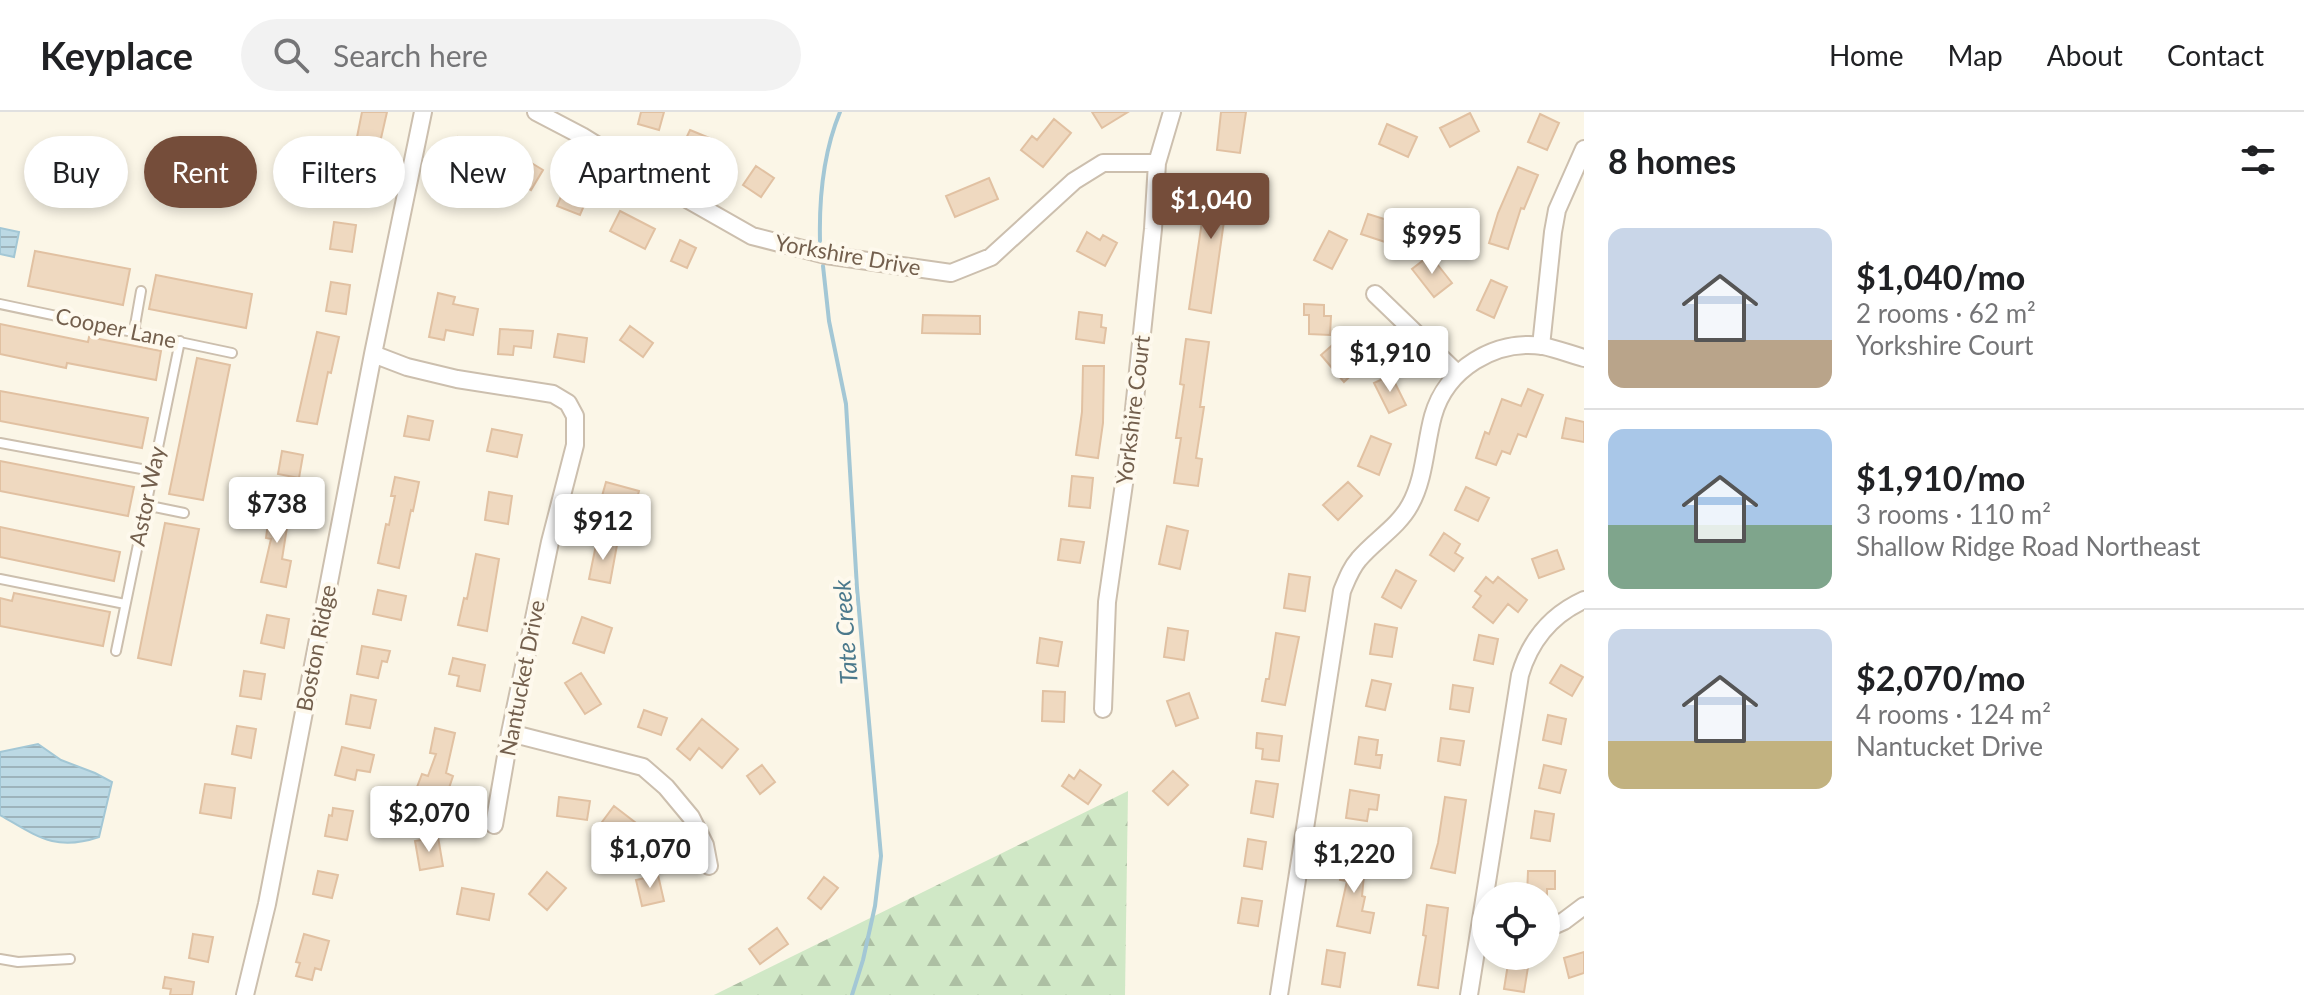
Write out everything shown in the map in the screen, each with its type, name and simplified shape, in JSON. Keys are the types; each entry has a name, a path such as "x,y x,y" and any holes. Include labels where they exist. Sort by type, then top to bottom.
{"street":[{"name":"Boston Ridge","path":"245,995 267,904 423,112"},
{"name":"Yorkshire Drive","path":"536,112 752,236 826,255 951,273 991,257 1074,181 1103,163 1157,163"},
{"name":"Yorkshire Court","path":"1103,709 1107,602 1132,428 1157,163 1172,112"},
{"path":"1541,346 1557,210 1584,149"},
{"path":"1375,294 1458,374"},
{"path":"1279,995 1342,591 1350,572 1360,557 1401,518 1409,506 1417,489 1438,403 1458,374 1495,350 1522,346 1541,346 1584,358"},
{"name":"Nantucket Drive","path":"373,354 407,367 457,379 553,394 568,403 575,416 575,445 550,542 494,825"},
{"path":"1490,882 1520,675 1533,642 1552,619 1584,600"},
{"path":"510,733 643,767 666,787 691,817 705,845 709,866"},
{"path":"1560,923 1584,906"},
{"path":"1469,995 1474,970"}],"lane":[{"path":"134,331 141,291"},
{"name":"Cooper Lane","path":"0,304 232,353"},
{"name":"Astor Way","path":"116,651 180,341"},
{"path":"0,443 152,471"},
{"path":"145,505 184,513"},
{"path":"0,579 125,604"},
{"path":"0,959 18,962 70,959"}],"green space":[{"path":"1128,791 1125,995 714,995"}],"water":[{"path":"0,228 19,232 14,257 0,254"},
{"path":"38,744 61,760 112,782 99,837 70,843 47,840 0,815 0,752"}],"building":[{"path":"362,112 387,112 382,136 357,136"},
{"path":"641,112 664,112 659,130 638,124"},
{"path":"1092,112 1128,112 1102,128"},
{"path":"1221,112 1246,112 1240,153 1217,150"},
{"path":"1470,113 1479,131 1450,147 1440,128"},
{"path":"1540,114 1559,123 1547,150 1528,142"},
{"path":"1054,119 1071,133 1043,167 1021,150 1032,136 1037,140"},
{"path":"1387,124 1417,137 1408,157 1379,144"},
{"path":"690,130 705,136 687,136"},
{"path":"534,165 543,170 534,185"},
{"path":"756,166 774,178 761,197 743,185"},
{"path":"1518,167 1538,175 1524,209 1521,208 1508,249 1489,243"},
{"path":"1209,174 1235,177 1231,207 1226,207 1211,313 1189,309"},
{"path":"989,178 998,199 955,217 946,196"},
{"path":"562,208 583,208 580,215"},
{"path":"620,211 655,229 645,249 610,231"},
{"path":"1368,214 1400,224 1394,245 1361,234"},
{"path":"334,222 356,225 352,252 330,249"},
{"path":"1329,231 1347,240 1332,269 1314,260"},
{"path":"1087,232 1100,240 1103,235 1117,243 1105,266 1077,251"},
{"path":"680,240 696,248 687,268 671,261"},
{"path":"35,251 130,269 123,305 28,286"},
{"path":"1430,255 1452,283 1434,297 1412,269"},
{"path":"156,275 252,294 246,328 149,309"},
{"path":"1491,280 1507,287 1494,318 1477,310"},
{"path":"331,282 350,285 346,314 326,311"},
{"path":"438,293 455,297 453,304 478,309 473,335 446,330 444,340 429,337"},
{"path":"1304,304 1324,305 1324,316 1331,316 1330,335 1309,334 1309,315 1304,315"},
{"path":"1079,312 1102,315 1101,327 1106,328 1104,343 1076,339"},
{"path":"923,315 980,316 980,334 922,333"},
{"path":"0,324 88,342 89,337 161,351 156,380 67,363 66,368 0,354"},
{"path":"630,326 653,343 643,357 620,340"},
{"path":"500,329 533,331 531,348 514,346 513,355 498,354"},
{"path":"317,332 339,337 317,424 297,421"},
{"path":"558,334 587,338 584,362 554,357"},
{"path":"1186,339 1209,342 1196,458 1202,459 1198,486 1174,483 1181,438 1176,438 1184,385 1180,384"},
{"path":"1337,341 1360,367 1344,382 1321,355"},
{"path":"197,358 230,365 203,500 169,494"},
{"path":"1083,366 1104,366 1103,423 1098,458 1076,455 1082,412"},
{"path":"1391,375 1406,405 1389,413 1374,383"},
{"path":"1528,389 1543,395 1526,437 1518,434 1510,454 1502,451 1496,465 1476,458 1502,399 1521,406"},
{"path":"0,391 148,418 142,448 0,421"},
{"path":"408,416 433,421 429,440 404,436"},
{"path":"1566,418 1584,422 1584,442 1562,438"},
{"path":"492,429 522,435 517,457 487,451"},
{"path":"1371,436 1391,444 1379,475 1358,466"},
{"path":"282,451 303,455 299,478 278,474"},
{"path":"0,461 134,487 128,516 0,491"},
{"path":"1072,476 1093,478 1090,508 1069,506"},
{"path":"395,477 419,482 399,568 378,563 395,496 391,496"},
{"path":"606,482 639,491 630,524 608,518 614,499 602,496"},
{"path":"1348,482 1362,496 1338,520 1323,505"},
{"path":"1466,487 1489,498 1478,521 1455,510"},
{"path":"489,492 512,496 508,524 485,520"},
{"path":"271,500 291,502 282,559 291,561 286,587 261,582 271,539 266,538"},
{"path":"165,523 199,529 171,665 138,658"},
{"path":"1167,526 1188,531 1180,569 1159,564"},
{"path":"0,527 120,552 114,581 0,557"},
{"path":"1444,533 1460,544 1455,553 1463,558 1454,571 1430,555"},
{"path":"1061,539 1084,542 1080,563 1058,560"},
{"path":"597,540 617,545 610,583 589,579"},
{"path":"1557,550 1564,569 1539,578 1532,559"},
{"path":"476,554 499,559 487,631 458,625"},
{"path":"1396,570 1416,581 1401,608 1382,597"},
{"path":"1289,574 1310,577 1305,611 1284,608"},
{"path":"1486,577 1493,583 1498,577 1527,600 1518,612 1508,604 1493,623 1473,607 1481,596 1475,591"},
{"path":"378,590 406,596 401,620 373,614"},
{"path":"14,593 110,612 103,646 0,626 0,598 12,601"},
{"path":"267,615 289,619 284,648 261,643"},
{"path":"582,617 612,628 604,653 573,643"},
{"path":"1375,624 1397,628 1392,657 1370,654"},
{"path":"1168,628 1188,631 1184,660 1164,657"},
{"path":"1276,633 1299,637 1285,705 1262,701 1266,679 1269,679"},
{"path":"1479,635 1498,639 1493,664 1474,660"},
{"path":"1040,638 1062,642 1058,666 1037,663"},
{"path":"362,646 390,651 387,662 382,661 378,678 357,674"},
{"path":"453,658 485,665 480,691 457,686 459,676 449,674"},
{"path":"1561,665 1583,677 1572,696 1550,683"},
{"path":"244,671 265,674 261,699 240,696"},
{"path":"581,673 601,704 585,714 565,683"},
{"path":"1372,680 1391,684 1385,710 1366,706"},
{"path":"1453,685 1473,688 1469,712 1450,709"},
{"path":"1043,691 1065,692 1064,722 1042,721"},
{"path":"1189,693 1198,718 1176,726 1167,701"},
{"path":"351,695 376,700 370,728 346,724"},
{"path":"644,710 667,718 661,735 638,727"},
{"path":"1548,715 1566,719 1561,744 1543,740"},
{"path":"702,719 738,749 722,768 699,748 690,760 677,749"},
{"path":"237,726 256,729 251,758 232,754"},
{"path":"435,728 455,733 446,773 453,776 444,803 422,796 424,789 417,787 422,774 428,776 436,754 430,753"},
{"path":"1257,733 1282,736 1279,761 1262,759 1263,749 1256,748"},
{"path":"1359,737 1378,740 1376,755 1382,755 1380,768 1355,764"},
{"path":"1441,738 1464,741 1460,765 1438,761"},
{"path":"342,747 374,755 370,772 357,770 355,780 335,775"},
{"path":"762,765 775,782 760,794 747,776"},
{"path":"1544,765 1566,770 1560,793 1539,788"},
{"path":"1080,770 1101,785 1088,804 1062,786 1069,775 1074,779"},
{"path":"1173,771 1188,785 1168,805 1153,791"},
{"path":"1256,781 1278,784 1273,817 1251,813"},
{"path":"205,784 235,788 231,818 200,813"},
{"path":"1350,790 1379,795 1377,810 1369,809 1367,821 1346,818"},
{"path":"559,797 590,801 587,820 557,816"},
{"path":"1445,797 1466,800 1455,873 1431,868"},
{"path":"614,806 649,833 634,852 626,846 623,850 615,843 620,836 602,822"},
{"path":"333,808 353,811 347,840 325,836"},
{"path":"1535,811 1554,814 1550,841 1531,838"},
{"path":"438,837 443,866 420,870 415,841"},
{"path":"1248,839 1266,842 1262,869 1244,866"},
{"path":"1344,852 1366,855 1362,911 1374,913 1370,933 1337,926 1347,881 1340,880"},
{"path":"318,871 338,875 332,898 313,894"},
{"path":"1528,871 1555,871 1555,882 1528,882"},
{"path":"547,872 566,888 547,910 529,894"},
{"path":"658,875 664,901 642,906 636,880"},
{"path":"824,877 838,888 821,909 808,898"},
{"path":"462,888 494,894 489,920 457,914"},
{"path":"1242,898 1262,901 1258,926 1238,923"},
{"path":"1427,905 1448,908 1438,988 1418,985 1426,936 1423,935"},
{"path":"777,928 788,944 760,964 749,949"},
{"path":"193,934 213,937 208,962 189,958"},
{"path":"304,934 329,941 321,970 315,968 312,980 296,976 300,963 296,962"},
{"path":"1327,950 1345,953 1340,987 1322,984"},
{"path":"1584,952 1584,973 1569,978 1564,958"},
{"path":"1507,970 1528,970 1524,992 1504,989"},
{"path":"165,977 194,982 192,995 170,995 171,989 163,988"}],"waterway":[{"name":"Tate Creek","path":"820,241 823,176 840,112"},
{"name":"Tate Creek","path":"823,266 829,321 846,404 857,588 881,856 875,906 852,995"}]}
